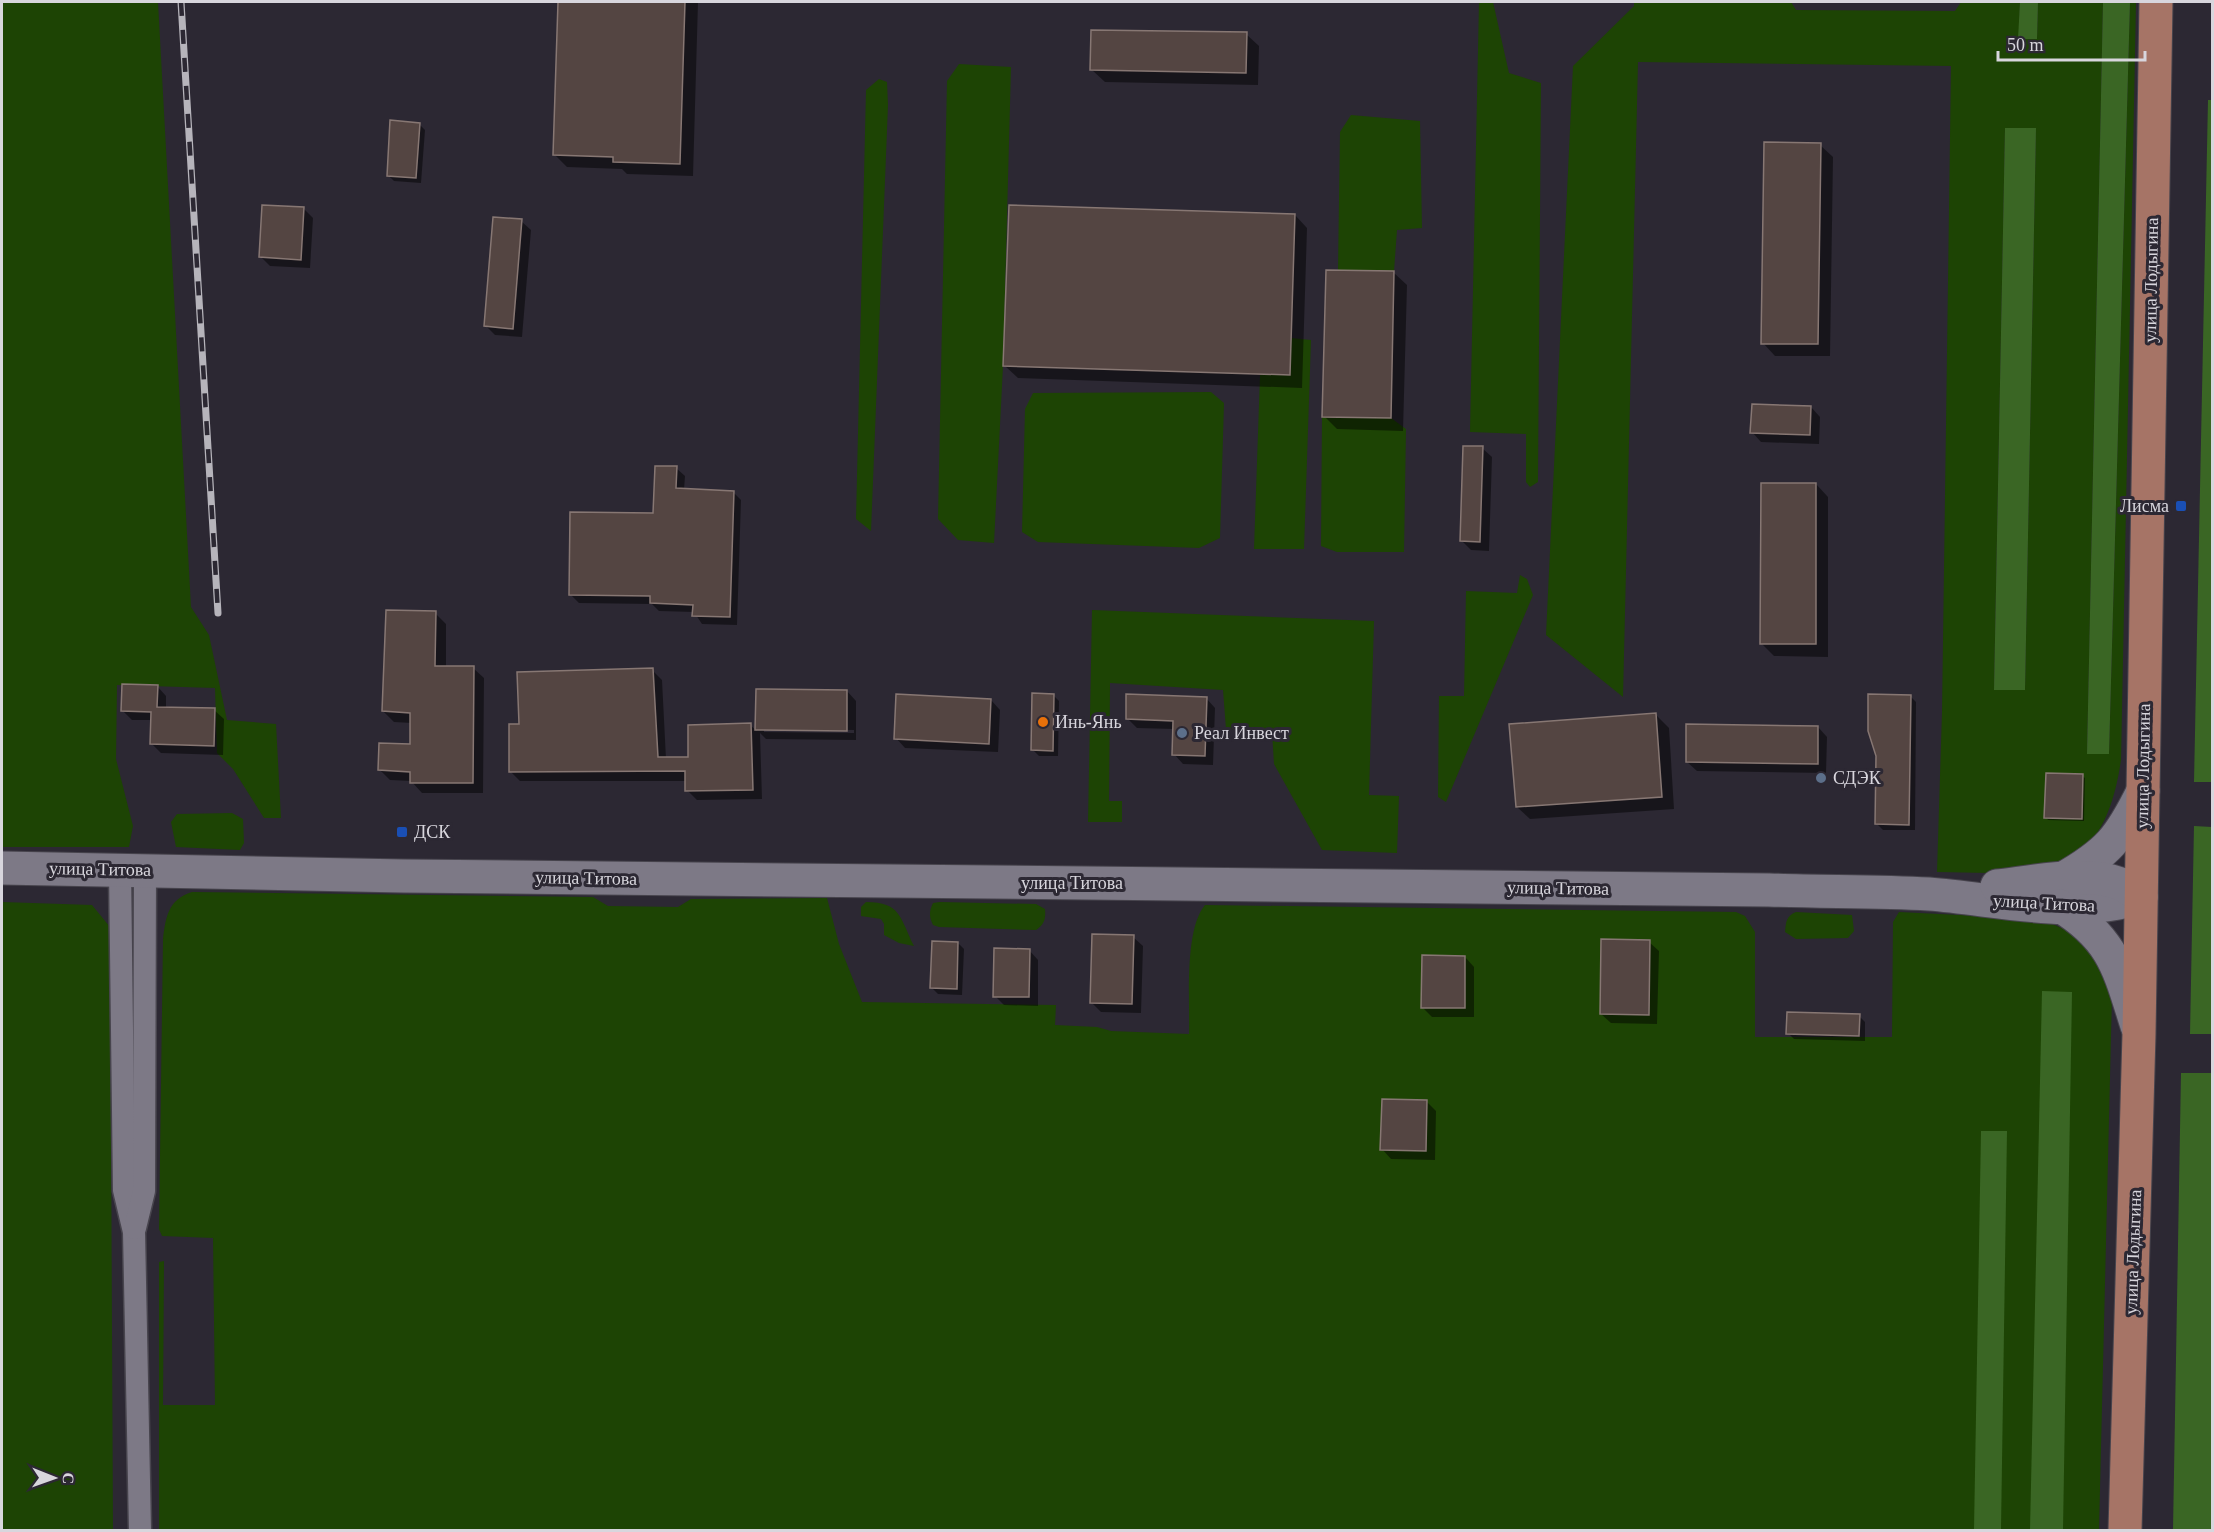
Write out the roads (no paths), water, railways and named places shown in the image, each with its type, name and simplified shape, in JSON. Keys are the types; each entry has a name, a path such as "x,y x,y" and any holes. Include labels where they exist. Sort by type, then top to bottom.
{"main road":[{"name":"улица Лодыгина","path":"2125,1530 2139,1034 2156,2"},
{"path":"2139,1034 2119,969 2104,942 2061,893 2089,864 2109,848 2126,826 2143,791"},
{"name":"улица Титова","path":"2,867 1926,894 2061,893 2101,906 2141,897"}],"street":[{"path":"133,870 124,1190 134,1232 140,1530"}],"railway":[{"path":"181,2 218,613"}],"place":[{"name":"Лисма","path":"2181,506"},
{"name":"Инь-Янь","path":"1043,722"},
{"name":"Реал Инвест","path":"1182,733"},
{"name":"СДЭК","path":"1821,778"},
{"name":"ДСК","path":"402,832"}]}
